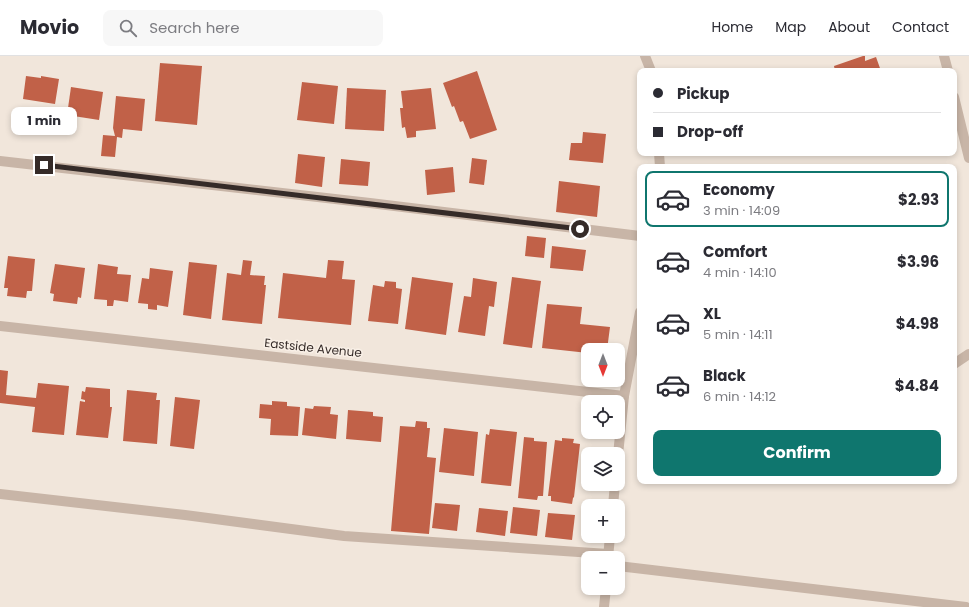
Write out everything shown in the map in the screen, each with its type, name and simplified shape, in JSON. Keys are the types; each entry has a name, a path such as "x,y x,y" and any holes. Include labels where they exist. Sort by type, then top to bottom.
{"street":[{"path":"645,56 650,68"},
{"path":"944,56 947,68"},
{"path":"957,109 969,158"},
{"path":"0,160 637,236"},
{"name":"Eastside Avenue","path":"0,326 615,395"},
{"path":"624,395 637,328"},
{"path":"957,362 969,354"},
{"path":"0,494 185,515 344,536 581,554"},
{"path":"625,567 966,607"},
{"path":"604,607 605,595"}],"building":[{"path":"865,56 865,61 876,57 880,68 834,68 834,66"},
{"path":"160,63 202,66 197,125 155,121"},
{"path":"477,71 497,130 470,139 463,121 460,122 454,106 452,107 443,83"},
{"path":"26,76 41,78 41,76 59,79 55,104 23,99"},
{"path":"302,82 338,86 334,124 297,120"},
{"path":"71,87 103,92 99,120 67,115"},
{"path":"347,88 386,90 384,131 345,129"},
{"path":"431,88 436,129 416,131 416,137 407,138 405,127 402,128 400,108 403,108 401,91"},
{"path":"116,96 145,99 142,131 123,129 122,138 117,137 115,157 101,156 103,135 115,136 113,128"},
{"path":"583,132 606,134 603,163 569,160 571,143 582,143"},
{"path":"298,154 325,157 322,187 295,183"},
{"path":"472,158 487,160 484,185 469,183"},
{"path":"341,159 370,162 368,186 339,184"},
{"path":"453,167 455,192 427,195 425,170"},
{"path":"559,181 600,186 597,217 556,212"},
{"path":"527,236 546,238 544,258 525,256"},
{"path":"552,246 586,250 583,271 550,268"},
{"path":"8,256 35,259 32,291 27,291 26,298 7,296 8,288 4,288"},
{"path":"243,260 252,261 250,275 265,276 264,285 266,285 262,324 222,320 227,273 241,275"},
{"path":"328,260 344,261 342,279 355,280 351,325 278,318 283,273 326,278"},
{"path":"189,262 217,265 211,319 183,315"},
{"path":"55,264 85,268 81,298 78,297 77,304 53,301 54,294 50,293"},
{"path":"98,264 118,267 117,274 131,275 128,302 114,300 113,306 107,306 107,300 94,299"},
{"path":"150,268 173,271 168,307 157,305 157,310 148,309 148,304 138,303 142,278 149,279"},
{"path":"412,277 453,283 446,335 405,329"},
{"path":"512,277 541,281 532,348 503,344"},
{"path":"473,278 497,282 494,307 489,306 485,336 458,332 464,296 471,297"},
{"path":"385,281 396,282 396,288 402,289 398,324 368,321 373,285 384,287"},
{"path":"547,304 582,307 580,324 610,327 608,343 581,343 581,352 542,348"},
{"path":"0,370 8,371 6,395 36,398 38,383 69,386 64,435 32,432 35,407 0,403"},
{"path":"86,387 110,389 110,407 112,407 108,438 76,435 80,401 85,402 85,400 81,399 82,391 85,392"},
{"path":"127,390 157,393 156,400 160,400 157,444 123,441"},
{"path":"175,397 200,400 194,449 170,446"},
{"path":"272,401 287,402 287,406 300,407 298,436 270,435 271,419 259,418 260,404 272,405"},
{"path":"314,406 331,407 330,414 338,415 336,439 302,435 305,408 313,409"},
{"path":"348,410 373,412 373,416 383,417 381,442 346,439"},
{"path":"416,421 427,422 427,428 430,428 427,457 436,458 429,534 391,531 400,426 415,427"},
{"path":"444,428 478,432 474,476 439,472"},
{"path":"490,429 517,432 511,486 481,483 486,434 489,435"},
{"path":"524,437 534,438 534,441 547,442 543,496 538,496 537,500 518,498"},
{"path":"562,438 574,439 573,443 580,444 572,504 551,501 551,496 548,496 555,440 562,441"},
{"path":"435,503 460,505 457,531 432,528"},
{"path":"513,507 540,510 537,536 510,533"},
{"path":"479,508 508,511 505,536 476,532"},
{"path":"548,513 575,515 572,540 545,537"}],"route":[{"path":"44,165 580,229"}]}
